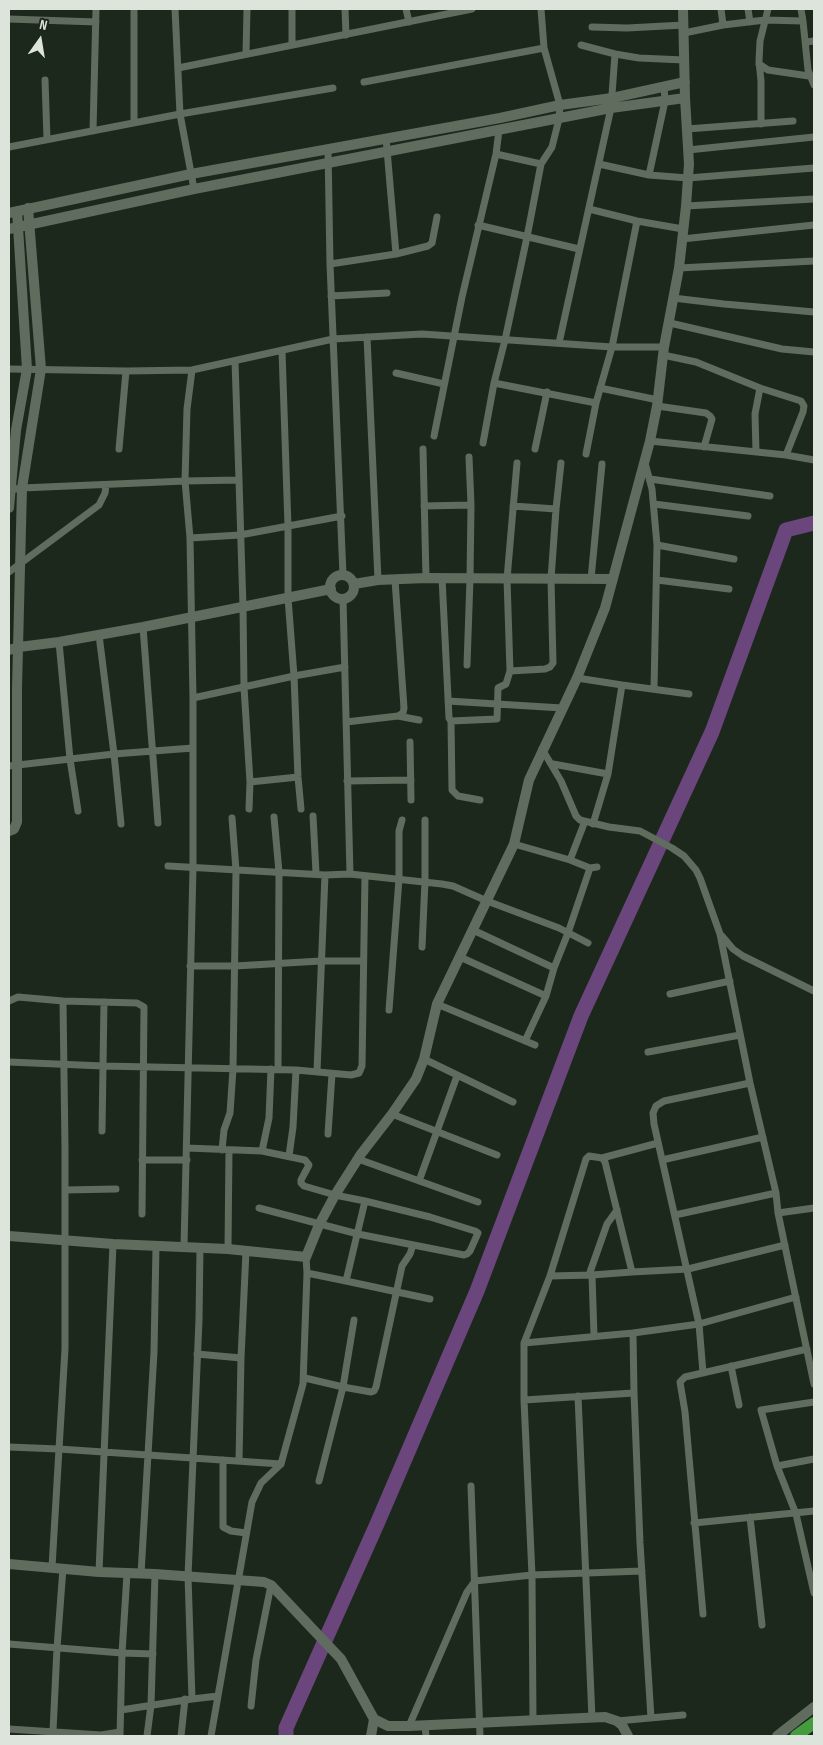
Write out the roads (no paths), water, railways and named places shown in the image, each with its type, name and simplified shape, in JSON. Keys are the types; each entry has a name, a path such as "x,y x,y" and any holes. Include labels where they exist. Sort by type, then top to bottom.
{"highway":[{"path":"796,1736 814,1724"}],"street":[{"path":"93,131 96,9"},
{"path":"134,9 134,122"},
{"path":"175,9 180,114 194,188"},
{"path":"246,54 247,9"},
{"path":"292,9 292,45"},
{"path":"345,9 346,35"},
{"path":"406,9 409,22"},
{"path":"178,68 472,9"},
{"path":"483,443 541,164 552,147 559,119 560,105 544,48 541,9"},
{"path":"212,1736 252,1502 260,1483 281,1464 305,1378 306,1257 319,1225 335,1195 358,1158 416,1079 424,1059 437,1004 514,844 529,780 577,678 605,608 613,580 650,441 658,403 664,351 679,268 688,178 684,9"},
{"path":"721,9 723,25"},
{"path":"748,9 750,22"},
{"path":"761,124 760,41 768,9"},
{"path":"801,9 810,42 809,76 814,85"},
{"path":"9,19 96,22"},
{"path":"592,27 684,29 765,20 803,21"},
{"path":"581,45 639,58 684,60"},
{"path":"364,82 544,48"},
{"path":"560,343 611,103 615,54"},
{"path":"759,64 768,70 809,76"},
{"path":"45,80 47,139"},
{"path":"14,228 194,188 559,119 664,86 685,82"},
{"path":"649,175 665,101 664,86"},
{"path":"9,148 134,122 333,88"},
{"path":"9,508 12,430 27,370 13,212 191,174 500,118 560,105 665,101 685,98"},
{"path":"687,129 793,121"},
{"path":"434,436 478,225 496,154 499,130"},
{"path":"688,150 814,137"},
{"path":"386,138 396,254"},
{"path":"328,149 331,296 342,516 343,575"},
{"path":"496,154 541,164"},
{"path":"599,164 649,175 688,178 814,168"},
{"path":"686,206 814,199"},
{"path":"9,831 14,829 17,822 13,765 14,648 20,564 22,488 41,369 28,208"},
{"path":"589,209 682,234 814,225"},
{"path":"330,264 396,254 428,246 432,243 437,217"},
{"path":"586,454 596,403 612,347 637,221"},
{"path":"478,225 579,249"},
{"path":"679,268 814,262"},
{"path":"331,296 387,293"},
{"path":"674,298 814,312"},
{"path":"670,322 782,349 814,352"},
{"path":"9,369 192,370 333,339 422,334 664,351 760,388 797,400 803,404 803,412 786,455"},
{"path":"367,337 378,580"},
{"path":"282,350 288,526 288,598 301,809"},
{"path":"235,360 244,606 244,687 250,782 249,809"},
{"path":"184,1246 193,868 194,698 190,538 185,481 187,409 192,370"},
{"path":"119,449 126,371"},
{"path":"396,373 444,384"},
{"path":"494,383 596,403"},
{"path":"600,388 706,413 712,420 704,447"},
{"path":"756,452 755,414 760,388"},
{"path":"535,449 547,392"},
{"path":"650,441 786,455 814,460"},
{"path":"423,449 426,578"},
{"path":"467,665 471,505 469,457"},
{"path":"645,460 654,504 657,545 654,689"},
{"path":"450,721 497,719 498,688 506,684 510,671 507,579 517,463"},
{"path":"510,671 545,669 553,663 551,579 561,463"},
{"path":"591,579 602,464"},
{"path":"650,479 770,496"},
{"path":"9,490 239,480"},
{"path":"9,572 99,505 105,493 106,485"},
{"path":"654,504 748,516"},
{"path":"424,506 471,505"},
{"path":"513,506 556,509"},
{"path":"190,538 240,536 342,516"},
{"path":"657,545 734,559"},
{"path":"343,575 350,578 354,584 353,592 351,595 343,598 336,597 331,589 333,580 335,577 343,575"},
{"path":"354,584 378,580 426,578 613,580"},
{"path":"442,578 452,790 458,796 480,800"},
{"path":"395,580 404,708 403,713 398,716"},
{"path":"657,580 729,589"},
{"path":"14,648 143,627 331,589"},
{"path":"343,598 350,874"},
{"path":"143,627 154,751 158,823"},
{"path":"99,635 114,754 120,824"},
{"path":"59,642 70,759 78,811"},
{"path":"194,698 345,667"},
{"path":"577,678 689,694"},
{"path":"593,824 608,774 622,685"},
{"path":"448,702 562,708"},
{"path":"346,722 398,716 419,720"},
{"path":"410,742 411,800"},
{"path":"13,765 193,748"},
{"path":"542,749 553,764 576,816 580,820 609,828 640,831 684,856 696,870 720,934 750,1083 776,1193 778,1213 814,1384"},
{"path":"553,764 608,774"},
{"path":"250,782 298,777"},
{"path":"347,781 411,780"},
{"path":"313,816 316,873"},
{"path":"262,1151 269,1118 274,1069 278,964 279,872 274,817"},
{"path":"228,1249 224,1130 230,1113 233,1069 236,870 232,818"},
{"path":"389,1010 399,879 399,831 402,820"},
{"path":"422,947 425,820"},
{"path":"570,860 585,821"},
{"path":"514,844 594,867 554,968 546,996 525,1041"},
{"path":"168,866 350,874 425,881 453,886 559,928 588,942"},
{"path":"317,1071 325,874"},
{"path":"9,1062 102,1066 189,1066 274,1069 317,1071 351,1076 359,1073 362,1066 362,961 365,876"},
{"path":"473,930 554,968"},
{"path":"720,934 733,949 743,956 814,991"},
{"path":"460,957 546,996"},
{"path":"190,966 362,961"},
{"path":"670,994 730,980"},
{"path":"9,1001 18,997 63,1001 138,1003 144,1007 142,1214"},
{"path":"52,1567 65,1348 63,1001"},
{"path":"102,1131 104,1002"},
{"path":"437,1004 535,1045"},
{"path":"648,1052 740,1035"},
{"path":"424,1059 513,1102"},
{"path":"289,1156 293,1127 296,1070"},
{"path":"328,1134 332,1074"},
{"path":"419,1181 457,1076"},
{"path":"704,1373 699,1324 658,1143 653,1113 656,1106 664,1101 750,1083"},
{"path":"392,1114 497,1155"},
{"path":"662,1160 763,1137"},
{"path":"533,1720 532,1576 524,1400 524,1343 550,1276 586,1159 594,1156 602,1158 658,1143"},
{"path":"187,1148 262,1151 289,1156 308,1162 308,1169 301,1180 304,1186 430,1217 478,1233 470,1252 467,1254 358,1234 259,1208"},
{"path":"358,1158 478,1202"},
{"path":"602,1158 605,1162 632,1272"},
{"path":"142,1160 187,1160"},
{"path":"65,1190 116,1189"},
{"path":"675,1215 776,1193"},
{"path":"346,1281 365,1201"},
{"path":"778,1213 814,1208"},
{"path":"594,1336 591,1276 607,1224 617,1210"},
{"path":"9,1236 112,1244 228,1249 306,1257"},
{"path":"99,1572 112,1244"},
{"path":"305,1378 366,1392 374,1391 395,1292 402,1266 410,1254 413,1245"},
{"path":"550,1276 591,1276 688,1269 785,1245"},
{"path":"141,1574 154,1352 156,1246"},
{"path":"182,1736 189,1699 188,1576 200,1248"},
{"path":"239,1461 246,1251"},
{"path":"307,1273 430,1299"},
{"path":"524,1343 633,1334 699,1324 796,1297"},
{"path":"319,1481 343,1387 354,1320"},
{"path":"633,1334 642,1571 651,1718"},
{"path":"703,1614 685,1412 680,1382 685,1377 807,1349"},
{"path":"197,1354 241,1358"},
{"path":"731,1366 739,1405"},
{"path":"524,1400 634,1393"},
{"path":"578,1396 592,1718"},
{"path":"814,1402 760,1410 796,1514 812,1570 814,1593"},
{"path":"9,1447 281,1464"},
{"path":"778,1466 814,1459"},
{"path":"223,1460 223,1527 231,1531 246,1533"},
{"path":"471,1486 476,1581 480,1736"},
{"path":"694,1524 814,1511"},
{"path":"750,1517 762,1625"},
{"path":"9,1564 127,1574 238,1579 264,1582 272,1585 341,1659 374,1719 388,1726 410,1726 425,1731 480,1722 611,1718 622,1725 628,1736"},
{"path":"53,1731 63,1568"},
{"path":"410,1726 467,1592 476,1581 532,1576 642,1571"},
{"path":"9,1729 102,1735 120,1734 122,1653 127,1574"},
{"path":"147,1736 151,1705 155,1574"},
{"path":"251,1706 256,1660 272,1585"},
{"path":"9,1644 153,1654"},
{"path":"121,1710 218,1696"},
{"path":"777,1736 814,1707"},
{"path":"617,1721 684,1715"},
{"path":"371,1736 374,1719"}],"waterway":[{"path":"286,1736 286,1728 377,1524 477,1291 581,1016 712,732 786,530 814,523"}]}
